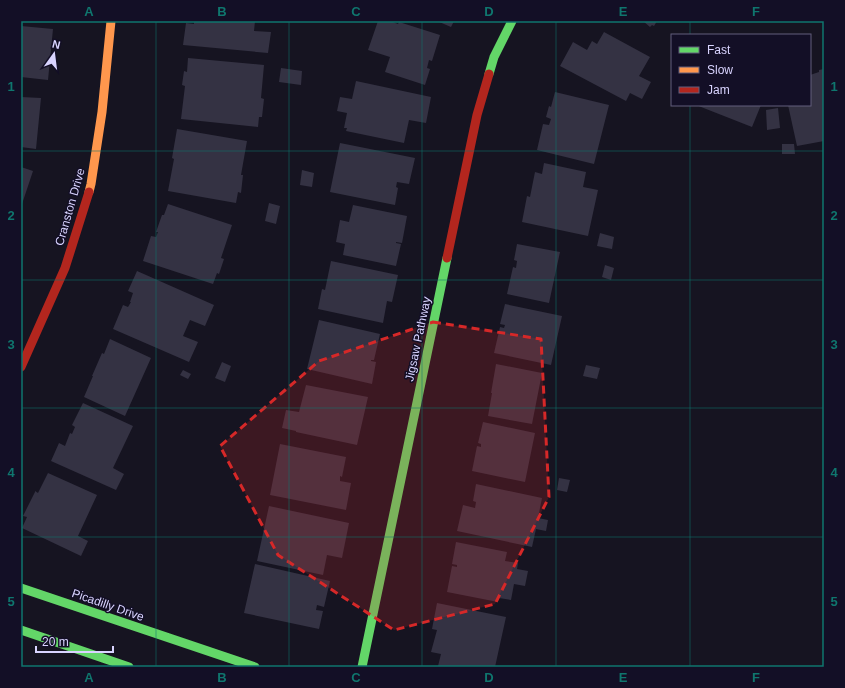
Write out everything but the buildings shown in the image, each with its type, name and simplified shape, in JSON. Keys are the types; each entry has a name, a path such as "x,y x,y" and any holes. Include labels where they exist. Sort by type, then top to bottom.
{"street":[{"name":"Cranston Drive","path":"21,367 65,268 91,184 102,112 111,21"},
{"name":"Jigsaw Pathway","path":"362,667 477,115 494,57 512,21"},
{"name":"Picadilly Drive","path":"21,588 256,667"},
{"path":"21,630 129,667"}],"highlighted area":[{"path":"433,322 541,339 549,497 495,604 394,630 278,555 220,446 319,361"}],"traffic: fast":[{"path":"489,74 494,57 512,21"},
{"path":"362,667 447,258"},
{"path":"21,588 255,667"},
{"path":"21,630 129,667"}],"traffic: slow":[{"path":"89,192 102,112 111,21"}],"traffic: jam":[{"path":"447,258 477,115 489,74"},
{"path":"21,367 65,268 89,192"}]}
